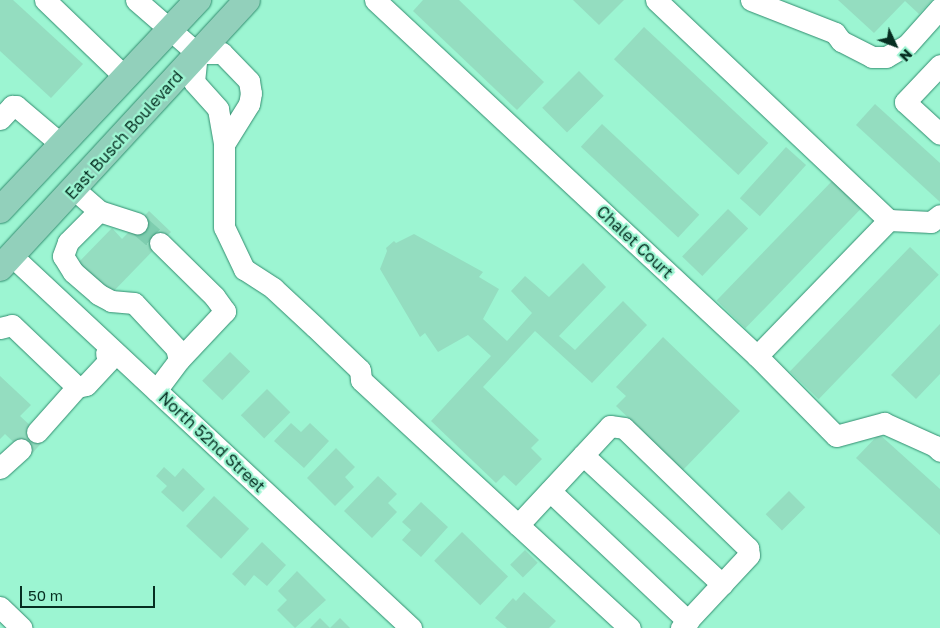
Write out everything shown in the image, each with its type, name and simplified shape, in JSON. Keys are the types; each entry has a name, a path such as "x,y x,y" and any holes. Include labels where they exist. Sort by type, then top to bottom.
{"main road":[{"path":"0,210 198,0"},
{"name":"East Busch Boulevard","path":"6,262 75,190 247,0"}],"street":[{"path":"45,0 126,78"},
{"path":"136,0 197,54 222,53 249,81 250,93 248,104 224,144"},
{"name":"Chalet Court","path":"375,0 757,356 836,436 884,424 938,446"},
{"path":"656,0 889,220 931,222 940,216"},
{"path":"751,0 835,33 840,41 872,57 886,57 907,45 940,8"},
{"path":"197,54 194,82 218,109 224,144 224,227 244,269 273,288 315,327 360,370 361,380 630,628"},
{"path":"940,65 905,102 940,134"},
{"path":"0,119 12,106 16,106 62,145"},
{"path":"75,190 98,211 137,223"},
{"path":"98,211 68,242 63,256 73,272 98,294 111,300 134,303 176,348 179,360"},
{"path":"757,356 889,220"},
{"path":"156,390 179,360 225,311 214,296 160,244"},
{"name":"North 52nd Street","path":"6,262 156,390 411,628"},
{"path":"0,328 12,325 78,387"},
{"path":"37,432 78,387 78,376 100,352 108,350"},
{"path":"518,525 550,490 610,426 624,428 748,548 749,555 684,624 550,490"},
{"path":"0,468 21,449"},
{"path":"583,455 722,584"},
{"path":"0,607 22,628"}],"building":[{"path":"0,0 13,0 83,64 51,98 0,51"},
{"path":"423,0 459,0 544,82 517,110 413,11"},
{"path":"573,0 624,0 599,25"},
{"path":"838,0 932,0 919,14 905,1 874,33"},
{"path":"644,27 768,143 738,175 614,59"},
{"path":"579,71 604,96 567,133 542,108"},
{"path":"875,104 940,163 940,202 856,125"},
{"path":"602,124 699,215 678,237 581,147"},
{"path":"786,147 806,165 760,216 740,198"},
{"path":"834,179 863,207 745,328 717,301"},
{"path":"728,209 748,228 702,276 682,256"},
{"path":"149,211 171,232 109,296 77,264 112,228 122,239"},
{"path":"414,234 483,272 479,277 499,289 483,319 507,341 532,313 511,291 525,276 549,297 583,263 606,287 559,336 575,350 623,301 647,325 592,383 535,331 483,387 539,440 531,448 542,459 516,486 504,475 496,483 431,421 491,356 468,335 438,352 425,333 420,337 380,269 387,251 386,248 394,241 396,243"},
{"path":"910,247 939,275 819,399 790,371"},
{"path":"940,324 940,374 916,399 891,375"},
{"path":"663,337 740,411 683,470 616,406 626,396 616,387"},
{"path":"230,352 250,371 222,400 202,381"},
{"path":"0,376 31,405 20,416 45,439 29,457 5,434 0,439"},
{"path":"267,389 290,412 264,438 241,415"},
{"path":"291,423 301,432 310,423 329,441 304,468 274,441"},
{"path":"879,434 940,489 940,535 856,458"},
{"path":"336,448 355,467 345,477 354,487 335,506 307,478"},
{"path":"164,467 175,477 183,468 205,489 183,512 161,492 167,486 156,476"},
{"path":"378,476 397,494 388,503 397,512 372,538 344,511"},
{"path":"789,491 805,507 782,531 766,514"},
{"path":"214,496 249,529 221,559 186,526"},
{"path":"421,502 448,527 421,557 402,540 411,530 402,522"},
{"path":"462,532 508,576 480,605 434,561"},
{"path":"262,542 286,565 267,586 254,575 245,586 232,574"},
{"path":"525,550 538,563 523,578 510,565"},
{"path":"297,571 326,600 295,628 277,610 287,600 278,591"},
{"path":"524,592 556,621 549,628 507,628 495,618 513,598 516,601"},
{"path":"320,618 330,628 310,628"},
{"path":"340,618 350,628 330,628"}],"tunnel":[{"path":"137,223 160,243"}]}
